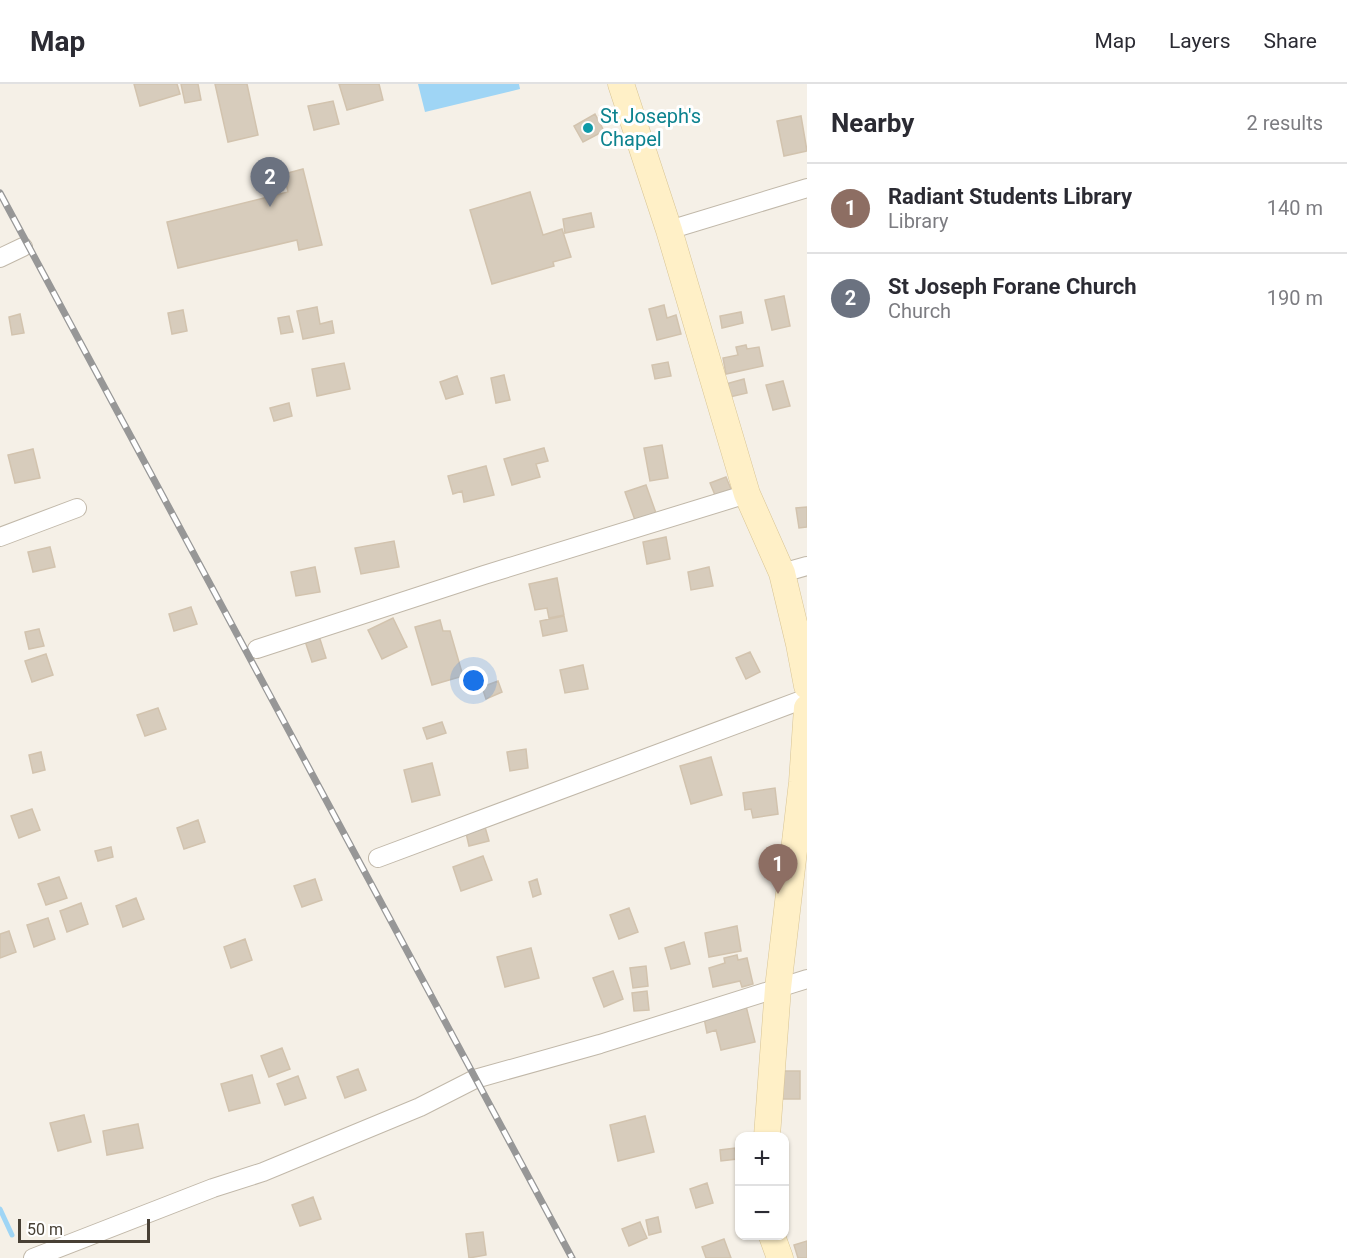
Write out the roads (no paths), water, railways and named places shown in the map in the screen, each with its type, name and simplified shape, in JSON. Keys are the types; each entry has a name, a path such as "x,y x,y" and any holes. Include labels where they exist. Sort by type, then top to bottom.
{"main road":[{"path":"621,84 669,230 747,494 782,573 807,686"},
{"path":"767,1132 777,988 803,813 807,708"},
{"path":"773,1240 780,1258"}],"street":[{"path":"669,230 807,188"},
{"path":"0,258 23,247"},
{"path":"256,649 484,575 747,494"},
{"path":"0,537 77,508"},
{"path":"782,573 807,566"},
{"path":"378,858 807,698"},
{"path":"36,1257 273,1167 420,1107 475,1079 600,1044 807,979"}],"water":[{"path":"418,84 519,84 520,89 425,112"}],"waterway":[{"path":"0,1209 12,1235"}],"railway":[{"path":"0,193 572,1258"}],"place":[{"name":"St Joseph's Chapel","path":"588,128"},
{"name":"St Joseph Forane Church","path":"270,207"},
{"name":"Radiant Students Library","path":"778,894"}]}
